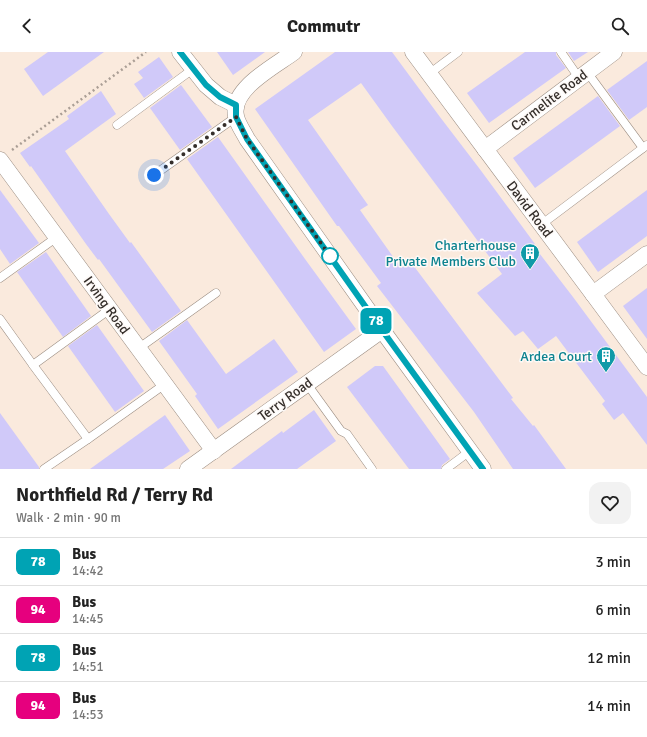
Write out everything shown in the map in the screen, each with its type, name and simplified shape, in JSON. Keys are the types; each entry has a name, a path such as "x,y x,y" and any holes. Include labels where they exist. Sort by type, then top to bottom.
{"street":[{"path":"180,52 206,85 236,111 247,139 382,330 483,469"},
{"name":"David Road","path":"413,52 647,367"},
{"name":"Carmelite Road","path":"485,149 614,52"},
{"path":"236,111 240,95 249,84 286,54"},
{"name":"Irving Road","path":"6,155 57,237 214,450"},
{"path":"594,294 647,254"},
{"name":"Terry Road","path":"188,469 382,330"}],"lane":[{"path":"429,74 458,52"},
{"path":"542,224 645,147 583,75 560,52"},
{"path":"117,125 193,69"},
{"path":"154,175 236,111"},
{"path":"0,278 57,237"},
{"path":"139,348 216,293"},
{"path":"33,365 110,309"},
{"path":"0,319 88,439"},
{"path":"44,469 165,384"},
{"path":"307,384 342,431 347,434 372,469"},
{"path":"446,469 470,451"}],"path":[{"path":"6,155 146,52"}],"building":[{"path":"48,52 104,52 43,96 24,69"},
{"path":"217,52 265,52 233,75"},
{"path":"335,52 392,52 535,244 533,245 647,397 647,445 623,413 614,420 602,404 605,401 556,336 538,349 523,331 515,336 477,293 502,274 361,83 308,120 368,205 360,210 401,268 410,261 513,398 511,399 533,426 534,425 566,469 513,469 474,412 377,286 381,283 339,226 337,226 255,109"},
{"path":"525,52 556,52 556,55 566,68 489,123 467,93"},
{"path":"568,52 588,52 574,61"},
{"path":"159,57 173,77 144,98 134,84 143,78 138,72"},
{"path":"647,61 647,107 629,120 607,90"},
{"path":"181,85 212,127 180,150 150,108"},
{"path":"101,91 116,114 65,151 130,243 131,242 181,311 152,332 20,153 69,119 67,116"},
{"path":"598,96 620,126 535,188 513,158"},
{"path":"218,137 356,329 324,352 187,159"},
{"path":"0,190 39,243 10,264 0,249"},
{"path":"647,190 647,236 598,272 577,242"},
{"path":"46,252 91,316 63,337 17,272"},
{"path":"647,288 647,339 623,306"},
{"path":"187,320 226,374 274,339 298,372 218,429 195,396 197,394 159,341"},
{"path":"97,325 144,391 115,412 68,346"},
{"path":"375,366 383,366 450,459 442,465 441,469 409,469 347,387"},
{"path":"314,410 336,441 297,469 231,469 282,431 283,433"},
{"path":"0,413 39,467 39,469 0,469"},
{"path":"165,415 190,451 163,469 90,469"}],"bus line":[{"name":"78","path":"180,52 206,85 220,97 236,105 236,117 247,139 382,330 483,469"}],"place":[{"name":"Charterhouse Private Members Club","path":"530,270"},
{"name":"Ardea Court","path":"606,373"}],"route":[{"path":"154,175 236,117 247,139 330,256"}]}
